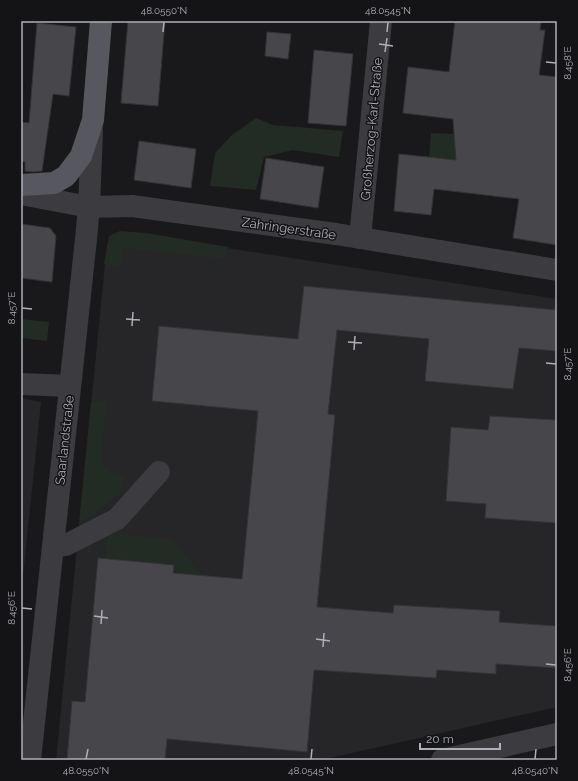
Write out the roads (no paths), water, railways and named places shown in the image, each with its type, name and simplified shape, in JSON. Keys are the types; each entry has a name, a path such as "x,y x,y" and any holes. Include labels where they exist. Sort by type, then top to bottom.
{"main road":[{"path":"21,185 54,183 66,176 81,156 93,120 102,21"}],"street":[{"name":"Großherzog-Karl-Straße","path":"360,238 381,21"},
{"name":"Saarlandstraße","path":"30,760 89,207 93,120"},
{"name":"Zähringerstraße","path":"21,194 89,207 132,206 360,238 557,270"},
{"path":"21,384 70,386"},
{"path":"53,547 66,545 117,519 159,472"},
{"path":"446,760 557,734"}]}
